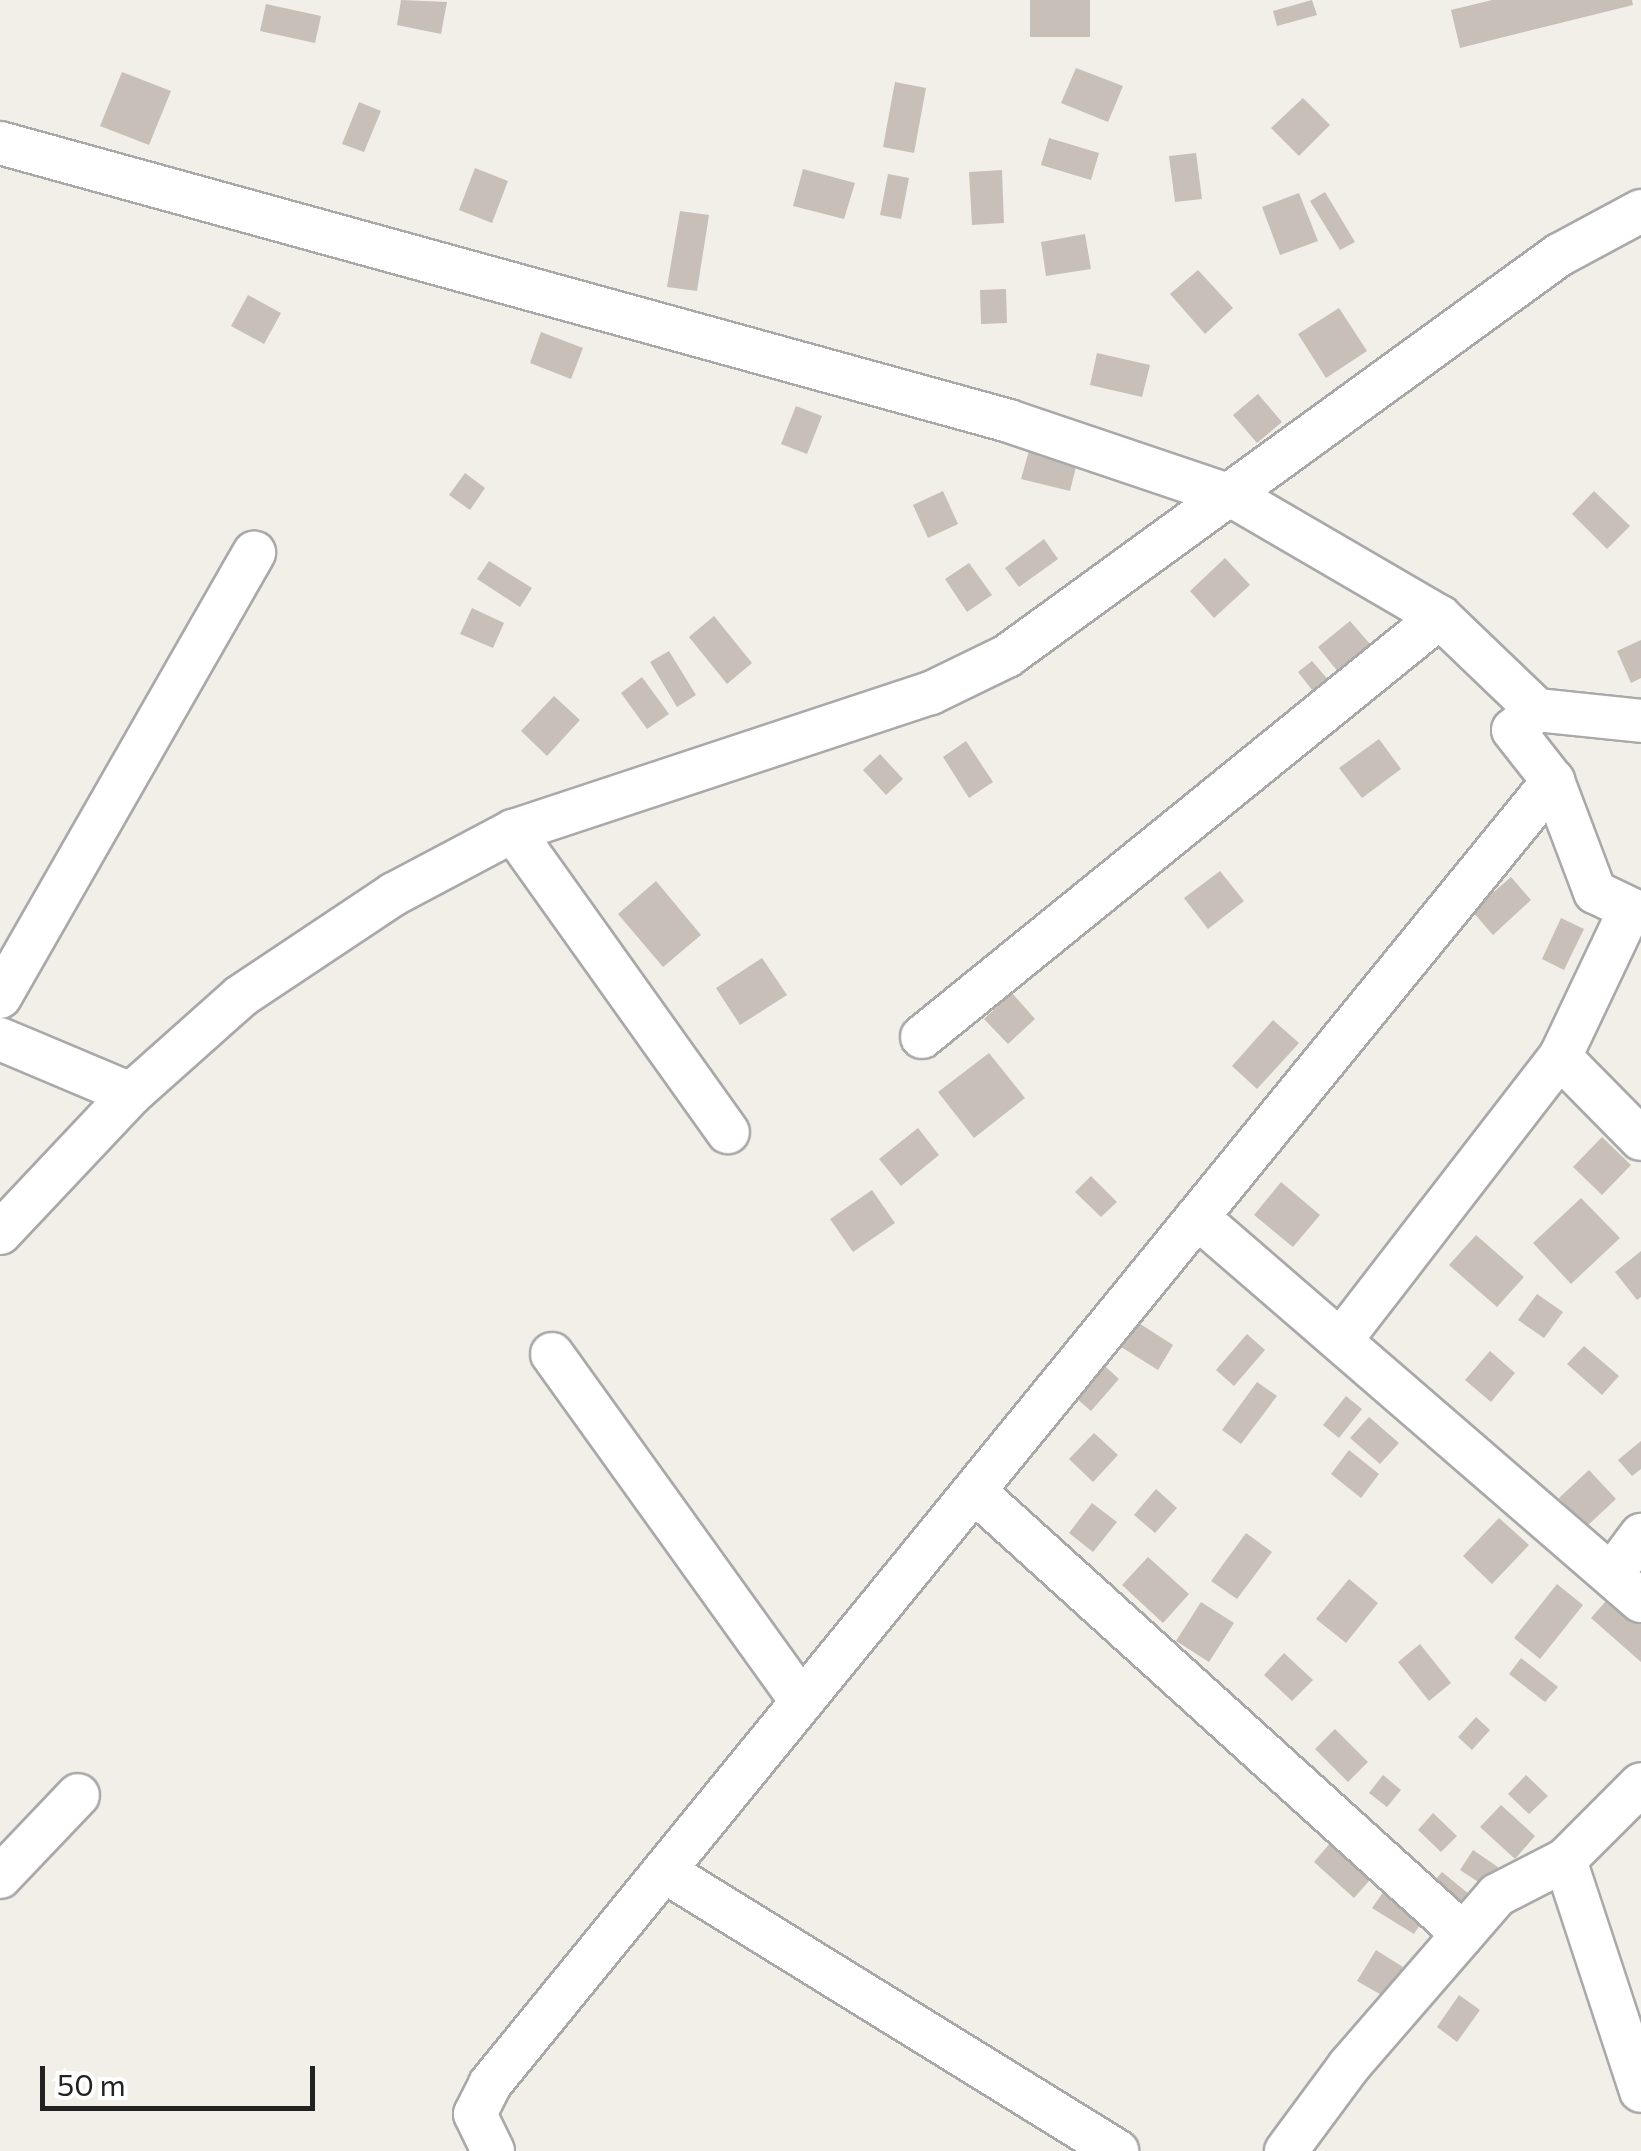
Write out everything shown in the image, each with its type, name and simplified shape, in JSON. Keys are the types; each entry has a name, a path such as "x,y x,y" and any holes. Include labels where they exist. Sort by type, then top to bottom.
{"street":[{"path":"0,144 1009,420 1234,497 1440,617 1537,710 1641,721"},
{"path":"0,1233 131,1094 240,996 394,894 512,831 931,693 1007,656 1234,497 1560,255 1641,210"},
{"path":"0,997 254,553"},
{"path":"922,1038 1440,617"},
{"path":"1342,1340 1560,1058 1635,913 1596,892 1553,780 1513,730 1537,710"},
{"path":"493,2151 475,2114 490,2084 1553,780"},
{"path":"512,831 728,1132"},
{"path":"0,1039 131,1094"},
{"path":"1560,1058 1641,1139"},
{"path":"1197,1217 1627,1588 1641,1535"},
{"path":"552,1354 802,1702"},
{"path":"974,1491 1463,1934"},
{"path":"1286,2151 1349,2066 1498,1895 1625,1829 1641,1784"},
{"path":"0,1877 78,1795"},
{"path":"1564,1860 1641,2091"},
{"path":"664,1871 1117,2151"}],"building":[{"path":"401,0 447,2 441,34 397,25"},
{"path":"1030,0 1090,0 1090,37 1030,37"},
{"path":"1312,0 1317,15 1277,26 1273,11"},
{"path":"1492,0 1632,0 1633,5 1460,48 1451,10"},
{"path":"266,4 321,16 315,43 260,31"},
{"path":"1076,68 1123,86 1108,122 1061,103"},
{"path":"122,72 171,91 149,145 100,126"},
{"path":"895,82 926,88 914,153 883,147"},
{"path":"1303,98 1330,125 1299,156 1271,128"},
{"path":"359,102 381,111 364,152 342,144"},
{"path":"1049,138 1099,153 1091,180 1041,165"},
{"path":"1196,153 1202,199 1175,202 1169,156"},
{"path":"475,168 508,181 492,223 459,210"},
{"path":"803,169 855,183 844,219 793,206"},
{"path":"1002,170 1004,223 972,225 969,172"},
{"path":"888,174 909,178 901,219 880,215"},
{"path":"1325,192 1355,242 1340,250 1310,201"},
{"path":"1299,193 1318,241 1280,255 1262,207"},
{"path":"680,211 709,215 697,291 667,287"},
{"path":"1085,234 1091,269 1046,276 1041,242"},
{"path":"1198,270 1233,308 1205,334 1170,294"},
{"path":"1006,289 1007,323 981,324 980,290"},
{"path":"248,295 281,313 264,344 231,326"},
{"path":"1339,308 1367,351 1326,378 1298,334"},
{"path":"541,332 583,348 571,379 530,363"},
{"path":"1097,353 1150,365 1142,397 1090,385"},
{"path":"1258,394 1282,422 1257,443 1233,415"},
{"path":"796,406 822,416 807,454 781,444"},
{"path":"1030,447 1078,459 1070,491 1021,479"},
{"path":"465,473 485,488 470,510 449,495"},
{"path":"943,491 958,524 928,538 913,505"},
{"path":"1594,491 1630,526 1607,549 1572,514"},
{"path":"1044,539 1058,559 1019,587 1005,568"},
{"path":"1225,558 1250,585 1214,618 1190,591"},
{"path":"489,561 532,588 520,607 477,579"},
{"path":"969,563 992,595 967,612 945,579"},
{"path":"472,608 504,623 493,648 460,634"},
{"path":"714,616 752,663 727,684 689,637"},
{"path":"1350,621 1376,651 1343,678 1318,647"},
{"path":"1641,640 1641,678 1631,683 1617,651"},
{"path":"669,651 696,695 677,707 650,662"},
{"path":"1312,661 1331,683 1316,695 1298,672"},
{"path":"642,677 669,714 647,729 621,693"},
{"path":"554,696 580,720 547,756 521,731"},
{"path":"1379,739 1401,769 1362,798 1339,768"},
{"path":"966,741 993,782 969,798 943,757"},
{"path":"880,754 903,779 886,795 863,770"},
{"path":"1220,871 1244,901 1208,929 1184,898"},
{"path":"1511,877 1531,900 1493,935 1472,911"},
{"path":"656,881 701,935 663,967 618,914"},
{"path":"1561,918 1584,929 1564,970 1542,959"},
{"path":"762,958 787,995 740,1025 716,988"},
{"path":"1012,993 1035,1019 1008,1044 984,1019"},
{"path":"1273,1020 1299,1043 1257,1089 1232,1066"},
{"path":"989,1053 1025,1098 974,1138 938,1092"},
{"path":"918,1128 939,1155 901,1186 879,1159"},
{"path":"1602,1137 1631,1165 1602,1195 1573,1167"},
{"path":"1091,1176 1117,1202 1101,1217 1075,1192"},
{"path":"1281,1182 1320,1215 1293,1247 1254,1215"},
{"path":"872,1190 895,1223 853,1252 830,1219"},
{"path":"1581,1198 1620,1238 1571,1284 1533,1243"},
{"path":"1476,1235 1524,1277 1497,1307 1449,1265"},
{"path":"1641,1251 1641,1297 1637,1300 1615,1272"},
{"path":"1537,1294 1563,1312 1544,1338 1518,1320"},
{"path":"1134,1320 1173,1345 1158,1370 1118,1345"},
{"path":"1247,1334 1265,1350 1234,1386 1216,1370"},
{"path":"1584,1346 1619,1376 1602,1395 1567,1364"},
{"path":"1490,1351 1515,1373 1491,1402 1465,1380"},
{"path":"1096,1358 1119,1379 1091,1411 1068,1391"},
{"path":"1257,1382 1277,1396 1241,1444 1222,1430"},
{"path":"1346,1396 1362,1409 1339,1438 1323,1425"},
{"path":"1369,1417 1399,1443 1380,1464 1350,1438"},
{"path":"1094,1433 1118,1455 1093,1482 1069,1459"},
{"path":"1641,1441 1641,1469 1632,1476 1618,1460"},
{"path":"1349,1450 1379,1474 1361,1498 1331,1474"},
{"path":"1589,1470 1616,1499 1586,1527 1559,1498"},
{"path":"1156,1489 1177,1508 1155,1533 1134,1515"},
{"path":"1092,1503 1117,1522 1093,1552 1069,1533"},
{"path":"1499,1518 1529,1545 1492,1584 1463,1556"},
{"path":"1246,1533 1272,1552 1237,1599 1211,1581"},
{"path":"1148,1557 1189,1594 1163,1623 1122,1585"},
{"path":"1349,1579 1378,1603 1346,1643 1316,1619"},
{"path":"1557,1584 1583,1605 1540,1659 1514,1638"},
{"path":"1613,1593 1641,1617 1641,1662 1591,1618"},
{"path":"1201,1602 1234,1623 1209,1662 1176,1641"},
{"path":"1420,1644 1451,1683 1429,1701 1398,1662"},
{"path":"1284,1653 1313,1680 1292,1701 1264,1675"},
{"path":"1521,1658 1558,1687 1545,1702 1509,1674"},
{"path":"1476,1717 1490,1730 1472,1750 1458,1737"},
{"path":"1335,1729 1368,1762 1348,1782 1315,1749"},
{"path":"1383,1775 1401,1790 1387,1807 1369,1793"},
{"path":"1526,1775 1548,1796 1529,1814 1508,1794"},
{"path":"1501,1805 1535,1836 1515,1859 1480,1827"},
{"path":"1433,1813 1457,1836 1441,1852 1418,1830"},
{"path":"1336,1836 1377,1872 1354,1898 1314,1862"},
{"path":"1473,1850 1498,1867 1486,1887 1460,1870"},
{"path":"1442,1872 1469,1894 1459,1907 1431,1885"},
{"path":"1384,1891 1425,1917 1414,1934 1372,1908"},
{"path":"1376,1950 1403,1967 1385,1997 1357,1981"},
{"path":"1459,1995 1480,2010 1457,2042 1437,2027"}]}
